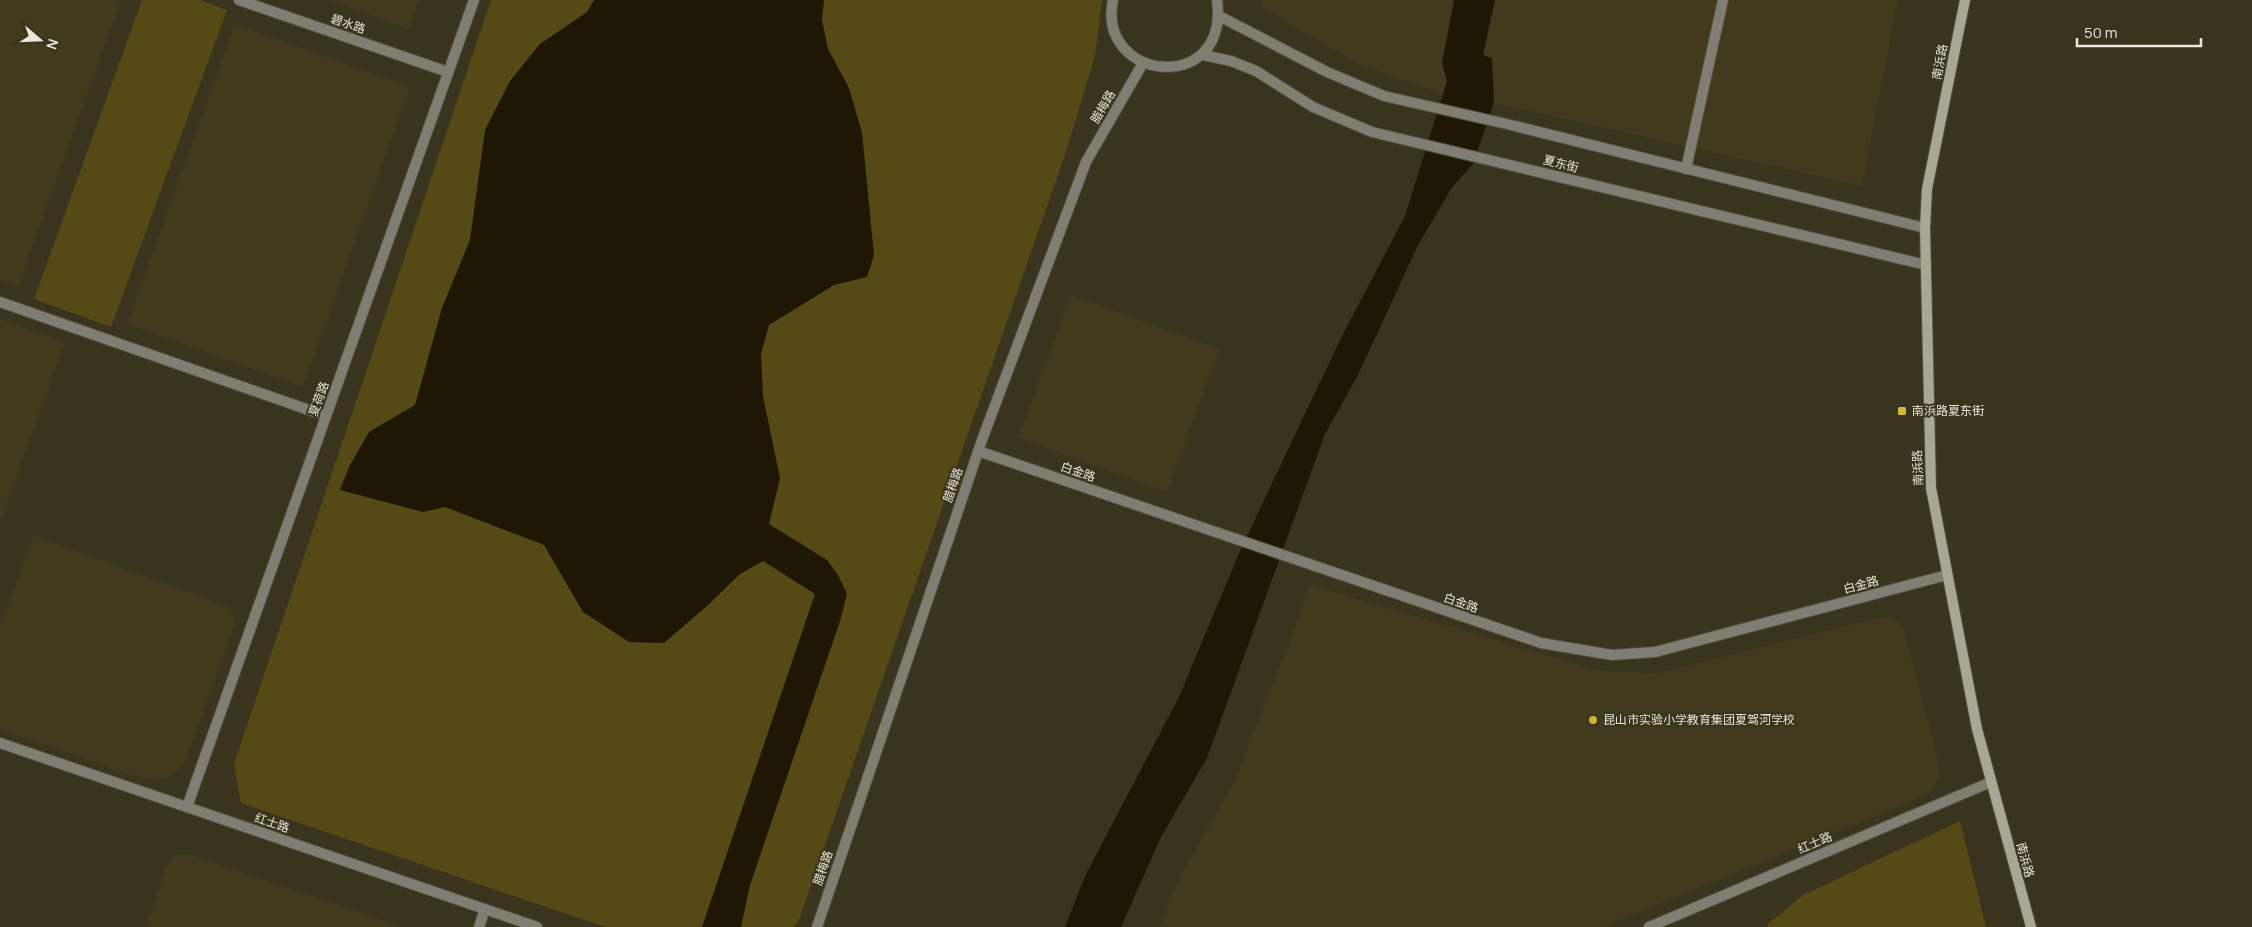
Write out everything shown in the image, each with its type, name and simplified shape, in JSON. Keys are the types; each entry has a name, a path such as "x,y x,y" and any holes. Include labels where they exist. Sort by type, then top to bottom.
{"main road":[{"name":"南浜路","path":"1965,0 1927,189 1925,228 1931,488 1977,729 2031,927"}],"street":[{"name":"碧水路","path":"240,0 448,72"},
{"name":"夏荷路","path":"187,807 474,0"},
{"path":"1112,0 1110,12 1114,33 1125,51 1143,63 1163,68 1183,64 1203,55 1215,37 1220,16 1217,0"},
{"path":"1686,169 1723,0"},
{"name":"夏东街","path":"1220,16 1353,84 1384,96 1925,228"},
{"name":"夏东街","path":"1203,55 1231,61 1256,71 1285,91 1339,119 1372,132 1926,265"},
{"name":"腊梅路","path":"817,927 978,451 1086,162 1143,63"},
{"path":"0,302 326,416"},
{"name":"白金路","path":"978,451 1541,643 1612,655 1655,652 1947,575"},
{"name":"红士路","path":"0,743 537,927"},
{"name":"红士路","path":"1649,927 1991,782"},
{"path":"479,927 486,910"}],"shaded area":[{"path":"0,0 121,0 18,287 0,280"},
{"path":"142,0 200,0 227,10 111,327 34,299"},
{"path":"328,0 419,0 409,29"},
{"path":"491,0 1102,0 1095,56 1066,152 799,920 793,927 605,927 241,803 234,764"},
{"path":"594,0 824,0 822,20 828,49 849,88 862,133 874,255 867,277 834,285 769,325 761,354 763,396 780,478 769,524 827,560 838,575 847,594 840,621 750,885 741,927 702,927 815,594 763,561 740,574 664,643 629,642 583,612 544,545 445,507 423,512 340,490 349,467 369,432 415,405 442,308 470,240 485,130 510,81 540,44 587,12"},
{"path":"1262,0 1898,0 1862,186 1494,103 1443,94 1358,64 1260,6"},
{"path":"1454,0 1495,0 1483,55 1492,58 1494,103 1473,164 1453,186 1418,245 1359,373 1325,434 1207,758 1161,837 1121,927 1065,927 1085,876 1179,697 1240,551 1342,336 1405,216 1447,81 1442,63"},
{"path":"235,24 410,87 303,387 127,324"},
{"path":"1071,295 1219,349 1167,492 1018,438"},
{"path":"0,319 65,342 0,522"},
{"path":"34,536 230,607 235,624 186,760 180,769 168,777 155,780 138,778 0,729 0,626"},
{"name":"昆山市实验小学教育集团夏驾河学校","path":"1311,585 1599,671 1658,673 1885,616 1894,618 1903,626 1940,768 1939,778 1929,792 1910,802 1603,927 1160,927 1179,879 1236,778"},
{"path":"1960,821 1986,927 1768,927 1768,924 1803,895"},
{"path":"175,855 192,855 403,927 146,927 167,865"}],"place":[{"name":"南浜路夏东街","path":"1902,411"},
{"name":"昆山市实验小学教育集团夏驾河学校","path":"1593,720"}]}
